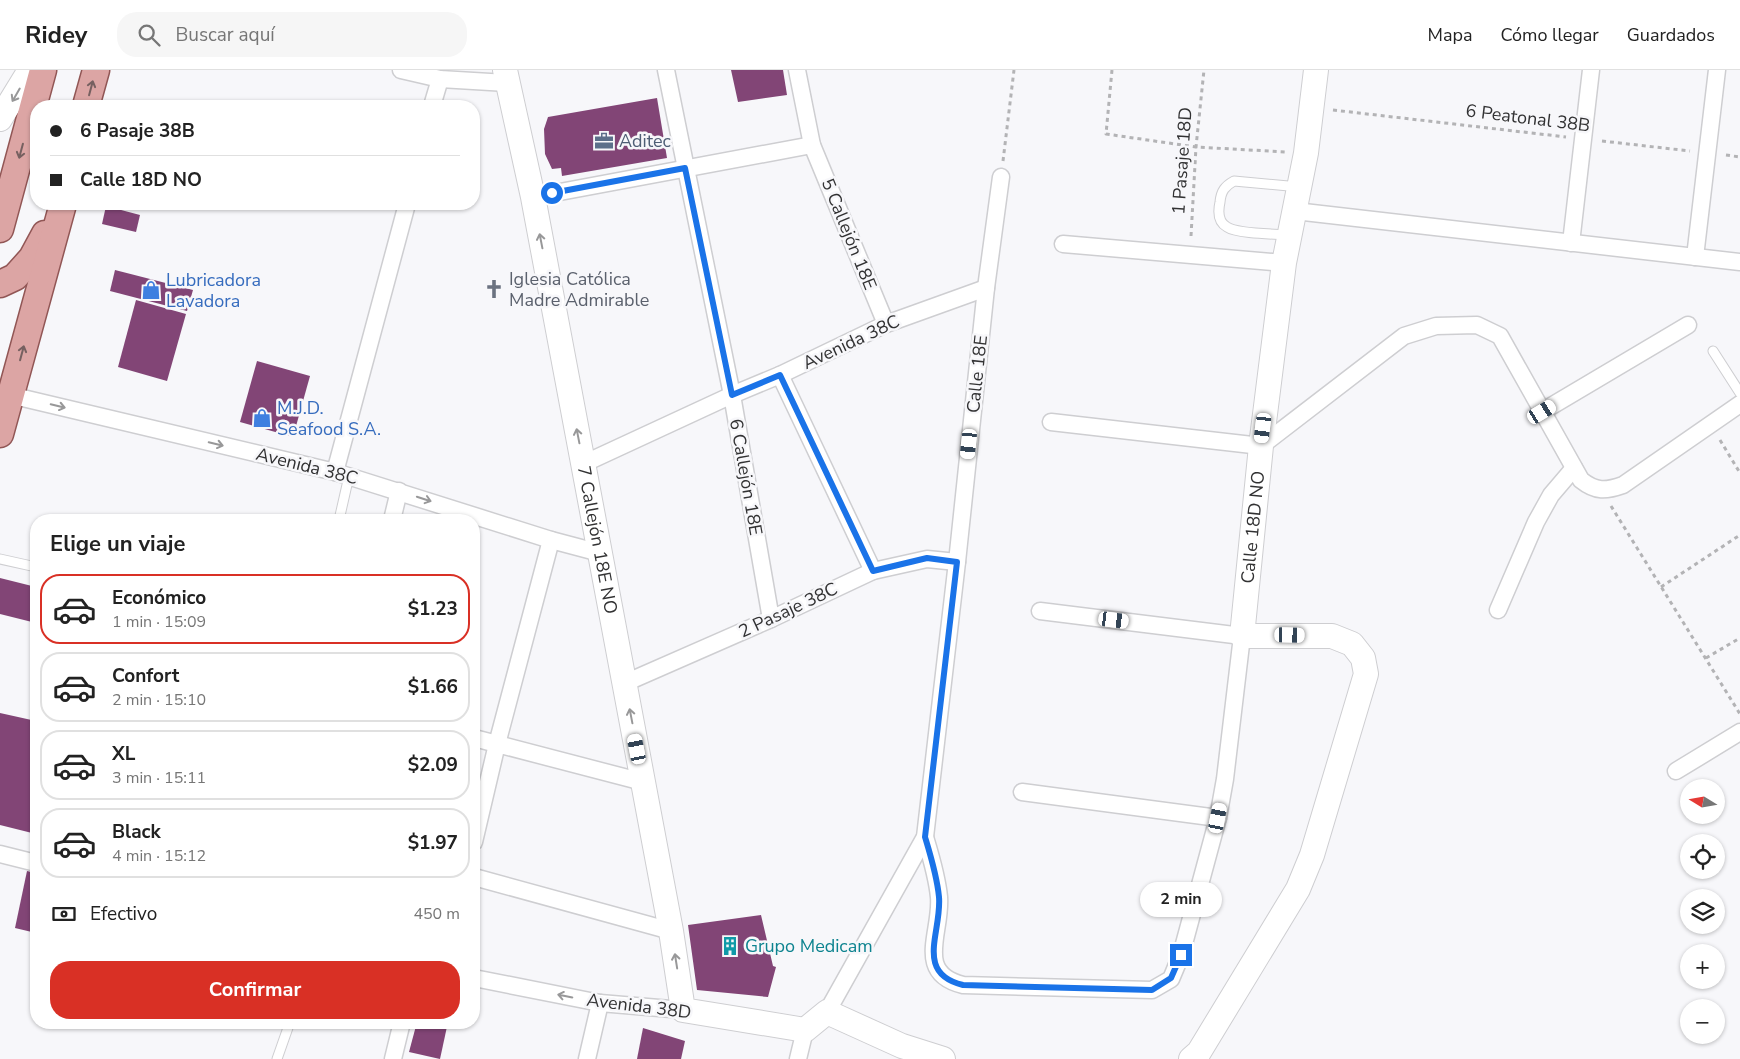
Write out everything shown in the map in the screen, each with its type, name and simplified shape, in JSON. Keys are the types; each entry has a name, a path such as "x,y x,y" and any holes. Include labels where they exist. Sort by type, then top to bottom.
{"main road":[{"path":"35,100 43,70"},
{"path":"88,100 96,70"},
{"path":"0,228 30,118"},
{"path":"0,284 15,277 32,258 58,210"},
{"path":"0,434 59,210"}],"street":[{"path":"0,119 30,70"},
{"path":"400,70 440,79 506,77"},
{"name":"6 Callejón 18E","path":"666,70 732,395 771,619"},
{"name":"5 Callejón 18E","path":"797,70 812,145 886,324"},
{"name":"Calle 18D NO","path":"925,837 936,872 940,900 934,942 934,959 939,973 950,982 963,985 1152,990 1171,978 1181,955 1218,818 1225,779 1242,636 1261,446 1284,263 1296,211 1306,153 1316,70"},
{"path":"1571,243 1591,70"},
{"path":"1695,257 1717,70"},
{"name":"7 Callejón 18E NO","path":"506,77 533,197 644,782 683,1010"},
{"path":"434,100 440,79"},
{"path":"533,197 812,145"},
{"name":"Calle 18E","path":"827,1012 925,837 986,288 1001,177"},
{"path":"342,474 406,210"},
{"path":"1296,211 1740,262"},
{"path":"1063,244 1284,263"},
{"name":"Avenida 38C","path":"583,464 732,395 780,375 886,324 986,288"},
{"path":"1051,422 1261,446 1404,336 1436,326 1477,325 1500,336 1581,480 1590,487 1611,489 1624,485 1740,404"},
{"path":"1542,412 1688,325"},
{"path":"780,375 873,571"},
{"name":"Avenida 38C","path":"10,395 342,474 469,514"},
{"path":"1498,610 1536,522 1551,495 1574,468"},
{"path":"394,514 399,492"},
{"name":"Avenida 38C","path":"480,518 600,553"},
{"path":"480,816 497,744 551,540"},
{"name":"2 Pasaje 38C","path":"625,683 771,619 873,571 927,558 957,562"},
{"path":"1040,611 1242,636 1332,636 1352,644 1364,658 1366,674 1312,855 1298,889 1199,1052 1191,1059"},
{"path":"1676,771 1740,732"},
{"path":"480,740 644,782"},
{"path":"1022,792 1218,818"},
{"path":"0,854 30,862"},
{"path":"480,879 671,931"},
{"name":"Avenida 38D","path":"480,979 600,1003 683,1010 805,1030"},
{"path":"587,1059 600,1003"},
{"path":"798,1059 805,1030 827,1012 902,1046 943,1059"},
{"path":"393,1059 400,1029"}],"lane":[{"path":"1290,235 1235,231 1226,227 1220,220 1218,211 1221,194 1226,185 1234,181 1300,187"},
{"path":"1714,351 1740,393"},
{"path":"339,514 342,474"},
{"path":"0,559 30,566"},
{"path":"277,1059 288,1029"}],"path":[{"path":"1001,177 1014,70"},
{"path":"1112,70 1106,134 1196,147 1306,153"},
{"name":"1 Pasaje 18D","path":"1190,254 1196,147 1204,70"},
{"name":"6 Peatonal 38B","path":"1312,108 1740,157"},
{"path":"1711,425 1740,473"},
{"path":"1600,489 1740,714"},
{"path":"1661,587 1740,535"},
{"path":"1706,658 1740,638"}],"building":[{"path":"731,70 783,70 787,95 738,102"},
{"name":"Aditec","path":"657,98 667,158 562,176 561,168 552,169 545,154 544,129 548,117"},
{"path":"105,210 121,210 140,215 136,232 102,224"},
{"name":"Lubricadora Lavadora","path":"115,270 193,290 187,311 110,291"},
{"path":"136,300 186,314 167,381 118,367"},
{"path":"257,361 310,376 293,437 240,422"},
{"path":"0,578 30,586 30,622 0,614"},
{"path":"0,713 30,720 30,832 0,825"},
{"path":"27,871 30,872 30,932 15,928"},
{"name":"Grupo Medicam","path":"761,915 773,966 776,967 768,997 697,990 688,925"},
{"path":"643,1028 685,1041 681,1059 637,1059"},
{"path":"415,1029 446,1029 440,1059 409,1052"}],"place":[{"name":"Aditec","path":"604,141"},
{"name":"Iglesia Católica Madre Admirable","path":"494,289"},
{"name":"Lubricadora Lavadora","path":"151,290"},
{"name":"M.J.D. Seafood S.A.","path":"262,418"},
{"name":"Grupo Medicam","path":"730,946"}],"route":[{"path":"552,193 685,168 732,395 780,375 873,571 927,558 957,562 925,837 936,872 940,900 934,942 934,959 939,973 950,982 963,985 1152,990 1171,978 1181,955"}]}
